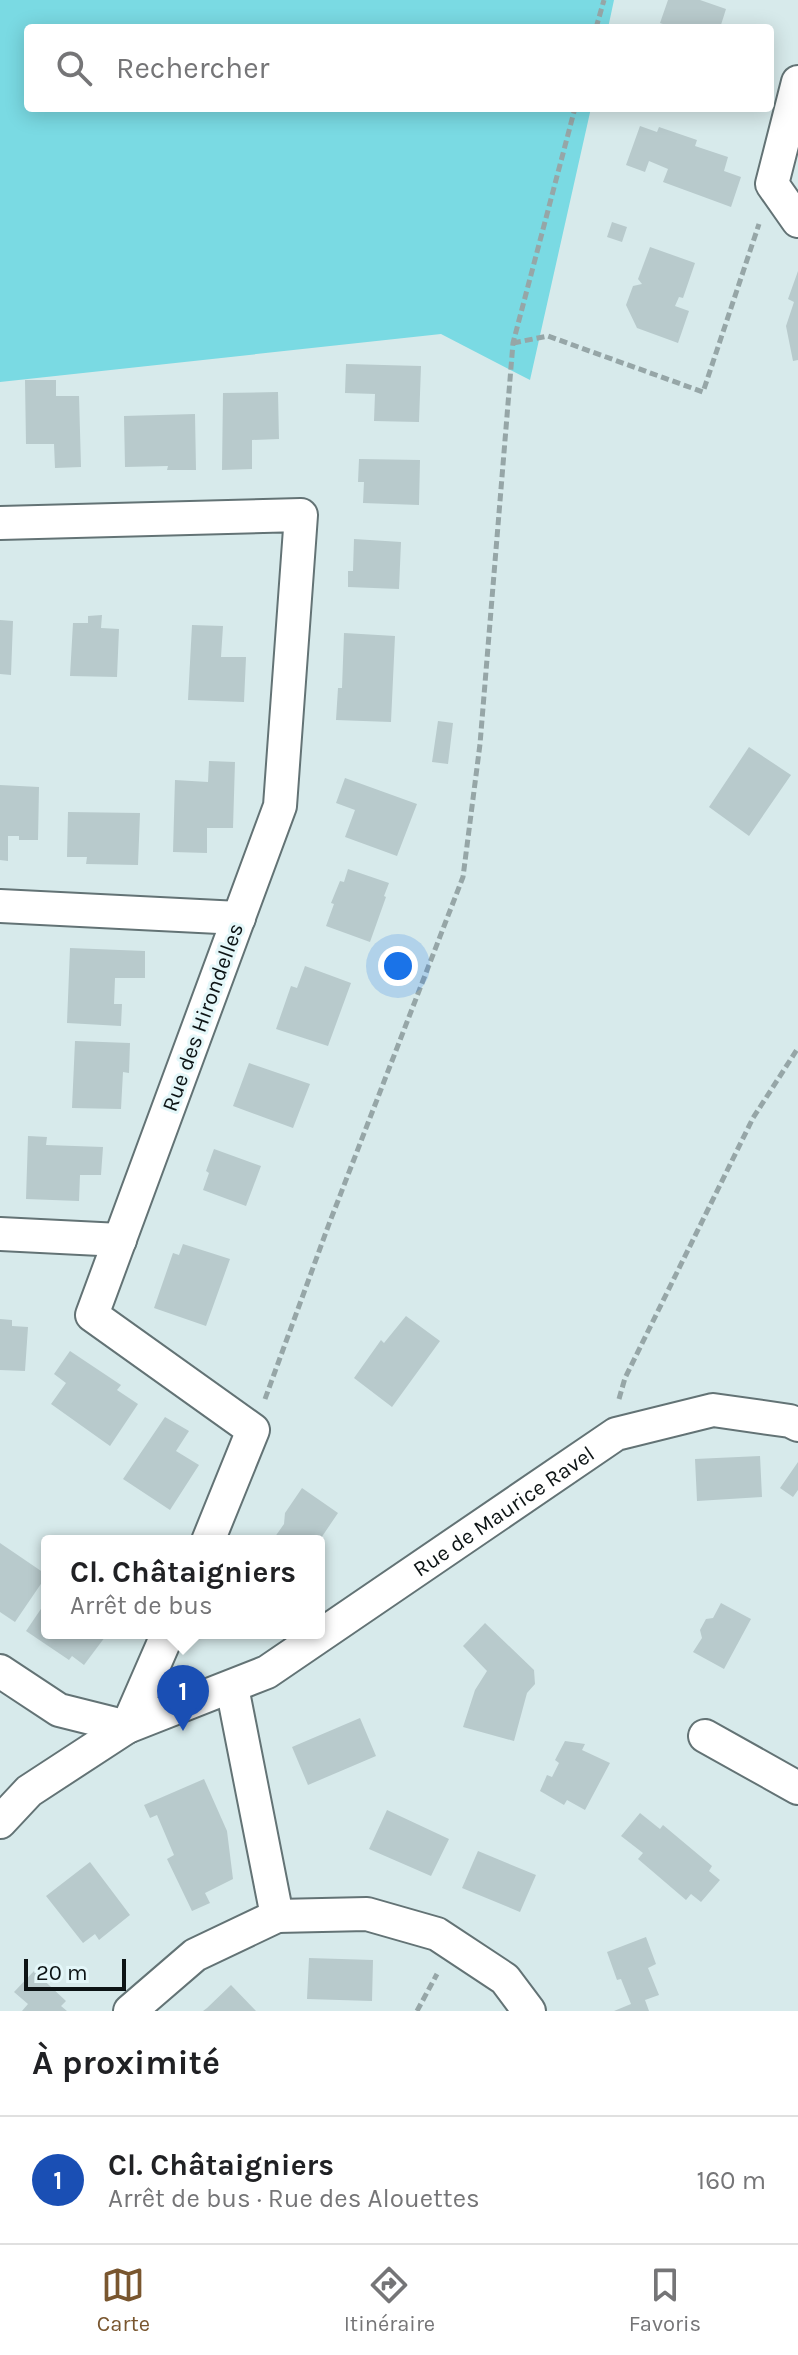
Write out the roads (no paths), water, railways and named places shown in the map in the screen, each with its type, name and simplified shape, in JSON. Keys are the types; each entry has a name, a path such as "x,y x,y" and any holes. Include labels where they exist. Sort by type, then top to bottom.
{"street":[{"path":"798,82 772,184 798,221"},
{"name":"Rue des Hirondelles","path":"0,523 301,515 280,806 92,1315 253,1430 210,1535"},
{"path":"0,906 239,918"},
{"path":"0,1234 120,1240"},
{"name":"Rue de Maurice Ravel","path":"325,1632 616,1434 713,1410 790,1421 798,1425"},
{"path":"0,1671 59,1710 127,1727 165,1639"},
{"name":"Rue de Maurice Ravel","path":"0,1822 29,1791 127,1727 267,1672 315,1639"},
{"path":"232,1687 277,1916"},
{"path":"705,1736 798,1788"},
{"path":"130,2011 195,1955 277,1916 367,1914 437,1934 505,1979 529,2011"}],"place":[{"name":"Cl. Châtaigniers","path":"183,1731"}]}
